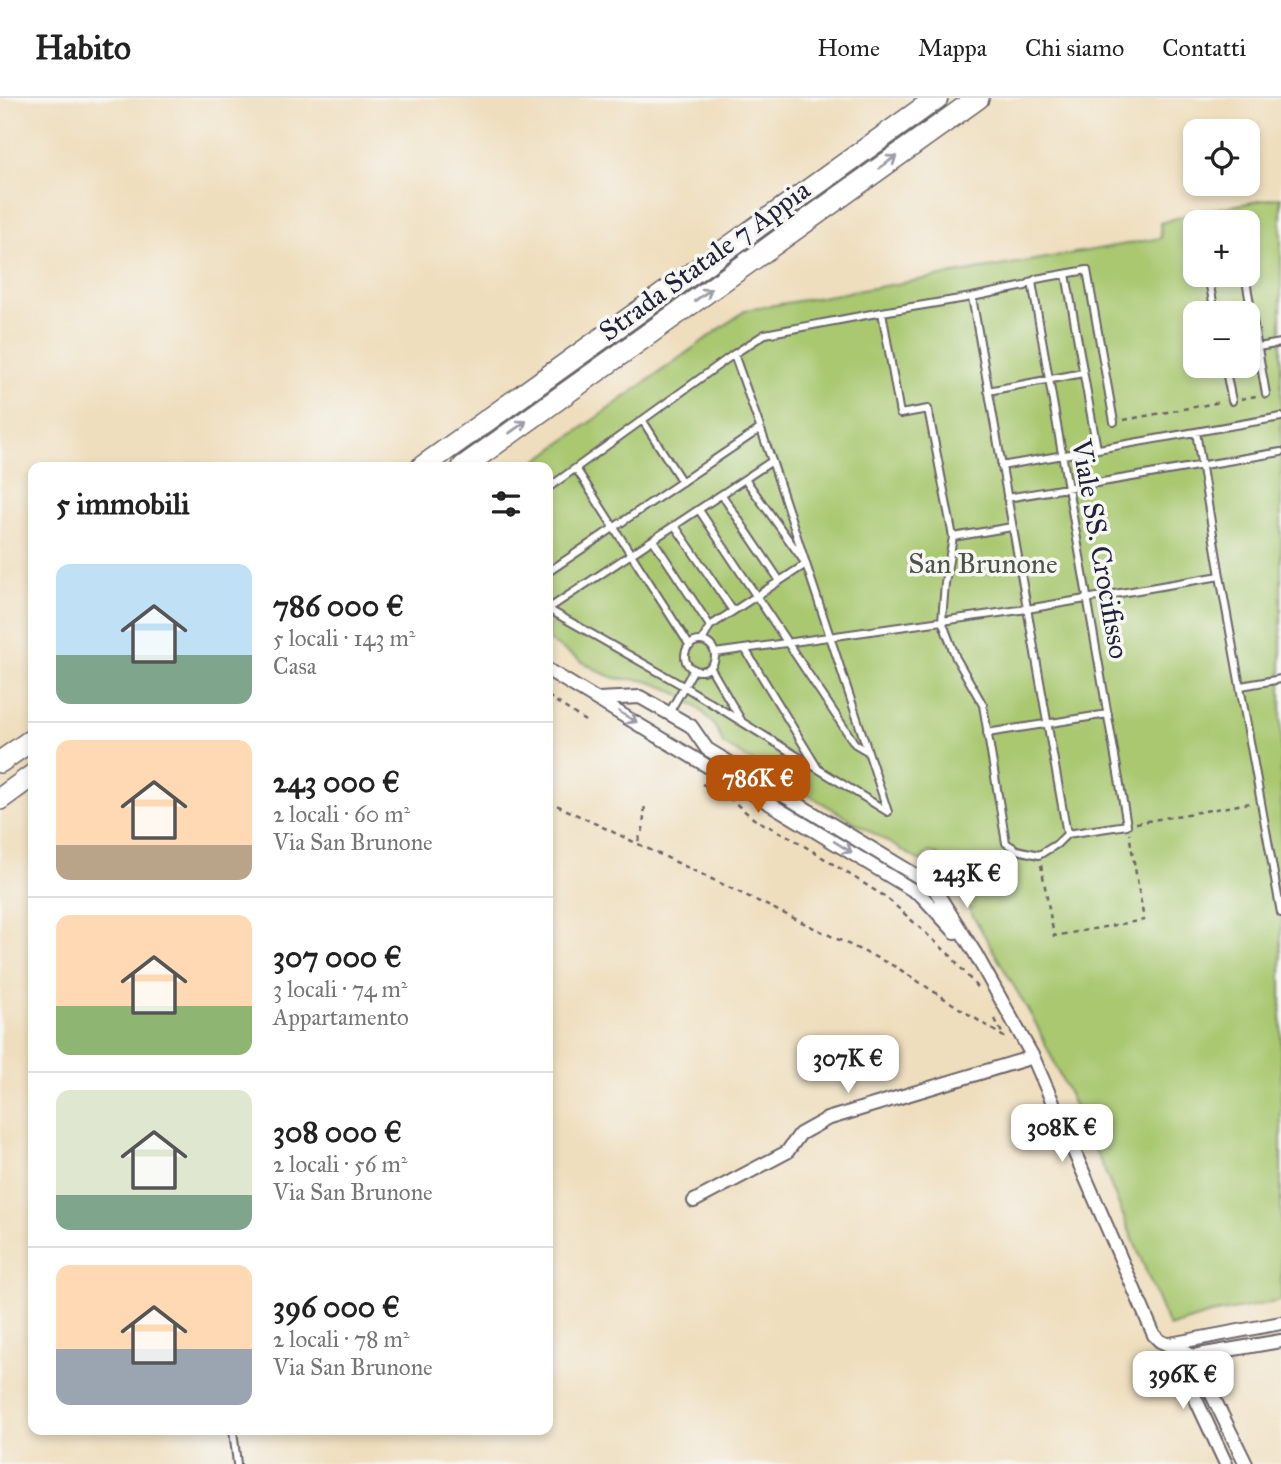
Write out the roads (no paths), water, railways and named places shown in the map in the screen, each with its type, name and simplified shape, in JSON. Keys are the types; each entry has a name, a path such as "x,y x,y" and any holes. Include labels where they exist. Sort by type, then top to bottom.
{"highway":[{"name":"Strada Statale 7 Appia","path":"429,462 937,98"},
{"name":"Strada Statale 7 Appia","path":"470,462 978,98"},
{"path":"1,761 28,742"},
{"path":"0,799 28,779"}],"street":[{"path":"553,673 921,895 975,953"},
{"path":"598,699 640,697 691,726 706,749 932,885 975,953 1033,1057 1154,1335 1160,1341 1193,1356 1281,1341"},
{"path":"694,1201 787,1152 800,1134 827,1119 1033,1057"},
{"path":"1170,1345 1281,1322"},
{"path":"1170,1345 1226,1464"},
{"path":"1193,1356 1246,1464"}],"lane":[{"path":"553,485 765,334 972,297 1026,286 1036,279 1087,270 1114,422"},
{"path":"1066,274 1097,449"},
{"name":"Viale SS. Crocifisso","path":"1032,282 1127,825 1067,834"},
{"path":"882,312 900,414 928,409 953,537 942,621 956,658 983,705 1006,842 1017,850 1039,855 1067,834 972,297"},
{"path":"1260,347 1281,343"},
{"path":"553,612 742,721 888,812 734,354"},
{"path":"1260,359 1266,394"},
{"path":"988,391 1083,373"},
{"path":"1227,378 1232,401"},
{"path":"1001,466 1281,417"},
{"path":"643,421 682,482"},
{"path":"553,569 760,429"},
{"path":"1196,432 1281,913"},
{"path":"1007,498 1281,452"},
{"path":"553,606 772,461"},
{"path":"576,470 690,646"},
{"path":"745,479 806,564"},
{"path":"722,495 780,581"},
{"path":"699,510 855,744 868,752"},
{"path":"675,526 733,611"},
{"path":"953,537 1012,527"},
{"path":"653,540 710,626"},
{"path":"702,641 710,645 715,653 710,667 702,671 694,669 685,659 690,646 702,641 710,626 806,564"},
{"path":"715,653 1027,609 1220,576"},
{"path":"745,649 820,770"},
{"path":"710,667 742,721"},
{"path":"668,713 694,669"},
{"path":"1241,686 1281,679"},
{"path":"988,733 1108,714"},
{"path":"234,1435 237,1464"}],"park label":[{"name":"San Brunone","path":"983,563"}]}
